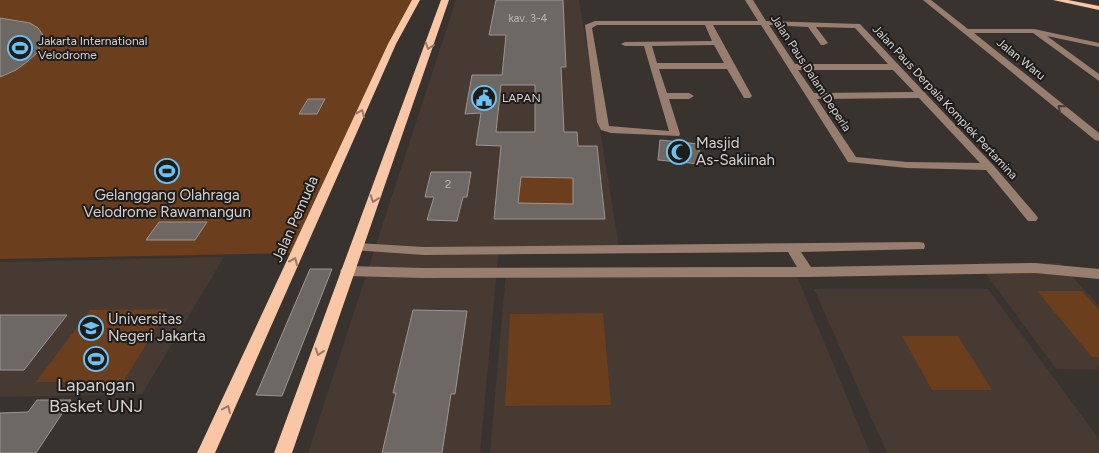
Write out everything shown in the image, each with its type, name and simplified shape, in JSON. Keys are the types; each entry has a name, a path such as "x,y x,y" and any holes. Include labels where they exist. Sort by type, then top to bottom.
{"main road":[{"name":"Jalan Pemuda","path":"206,453 392,44 416,0"},
{"path":"283,453 445,0"},
{"path":"1057,0 1099,8"},
{"path":"1082,0 1099,3"}],"street":[{"name":"Jalan Paus Dalam Deperla","path":"749,0 852,160 907,165 990,168"},
{"name":"Jalan Waru","path":"927,0 1099,138"},
{"name":"Jalan Paus Derpala Komplek Pertamina","path":"647,44 676,134 605,128 602,122 588,27 595,23 764,23 858,26 990,168 1032,218"},
{"path":"708,23 747,96"},
{"path":"810,24 824,43"},
{"path":"967,31 1034,31 1099,45"},
{"path":"1034,31 1099,78"},
{"path":"625,44 717,43"},
{"path":"653,66 730,66"},
{"path":"792,66 895,67"},
{"path":"811,96 922,95"},
{"path":"663,96 690,96"},
{"path":"357,247 410,251 918,246"},
{"path":"792,248 807,272"},
{"path":"405,272 410,251"},
{"path":"347,271 807,272 1034,268 1099,274"}],"shaded area":[{"name":"Gelanggang Olahraga Velodrome Rawamangun","path":"0,0 416,0 297,253 0,259"},
{"path":"456,0 579,0 619,247 499,247 480,453 308,453"},
{"path":"521,177 573,178 573,204 518,203"},
{"name":"Universitas Negeri Jakarta","path":"224,257 142,394 0,397 0,262"},
{"path":"978,263 1060,263 1099,306 1099,365 1097,365 1099,370 1056,369"},
{"path":"506,272 796,274 870,453 490,453"},
{"path":"814,289 988,289 1099,439 1099,453 887,453"},
{"path":"1037,291 1082,291 1099,310 1099,357 1092,357"},
{"name":"Lapangan Basket UNJ","path":"168,309 123,382 36,382 90,310"},
{"path":"603,313 611,405 505,406 510,314"},
{"path":"902,336 958,336 992,390 932,390"}],"building":[{"path":"496,0 563,0 566,67 561,67 564,132 577,132 578,146 597,146 605,219 494,219 501,146 476,145 481,113 465,114 472,75 502,75 506,35 489,35","holes":["501,85 535,85 535,132 496,132","521,177 573,178 573,204 518,203"]},
{"name":"Jakarta International Velodrome","path":"0,18 30,23 38,28 43,35 43,42 37,53 28,61 16,70 0,77"},
{"path":"308,99 325,99 317,114 299,114"},
{"name":"Masjid As-Sakiinah","path":"660,140 699,144 700,164 658,160"},
{"path":"431,172 471,172 467,197 463,197 457,221 427,220 434,197 425,197"},
{"path":"159,222 207,222 195,240 146,240"},
{"path":"310,269 332,269 282,396 256,395"},
{"path":"413,310 467,311 455,394 451,394 442,453 382,453 396,393 393,393"},
{"path":"0,315 67,315 24,370 0,370"},
{"path":"37,400 71,400 36,453 0,453 0,413 28,412"}],"place":[{"name":"Jakarta International Velodrome","path":"20,48"},
{"name":"LAPAN","path":"484,98"},
{"name":"Masjid As-Sakiinah","path":"679,152"},
{"name":"Gelanggang Olahraga Velodrome Rawamangun","path":"167,171"},
{"name":"Universitas Negeri Jakarta","path":"91,328"},
{"name":"Lapangan Basket UNJ","path":"96,359"}]}
